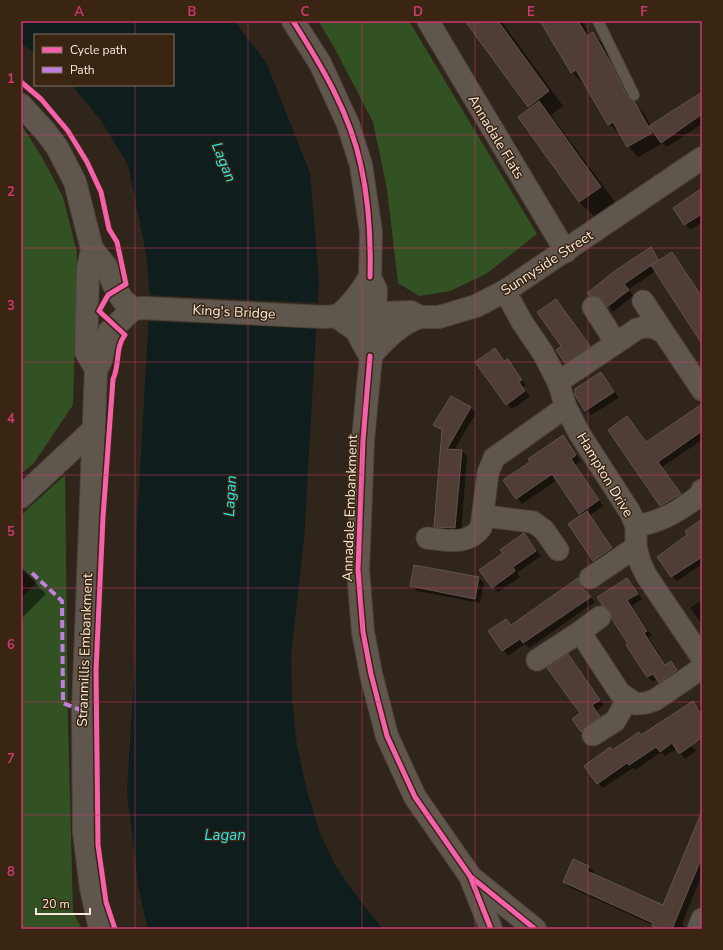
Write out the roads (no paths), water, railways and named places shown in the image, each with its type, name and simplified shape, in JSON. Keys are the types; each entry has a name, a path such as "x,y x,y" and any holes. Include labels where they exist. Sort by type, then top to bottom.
{"street":[{"name":"Annadale Embankment","path":"293,21 320,63 348,124 361,165 371,232 370,277 376,290 363,440 358,570 363,632 371,674 387,736 415,797 470,876 491,929"},
{"name":"Annadale Flats","path":"428,21 566,252"},
{"path":"21,105 44,130 65,160 75,182 92,249 106,266 120,295 139,308"},
{"name":"Sunnyside Street","path":"375,313 411,312 420,317 439,317 476,306 505,292 566,252 702,158"},
{"path":"92,249 88,269 86,352 96,369"},
{"path":"331,317 347,310 359,295 370,277"},
{"name":"Hampton Drive","path":"505,292 522,322 544,353 558,382 566,407 580,433 620,492 630,512 636,526 636,547 640,562 646,575 702,658"},
{"path":"644,301 702,390"},
{"path":"593,307 616,343"},
{"name":"King's Bridge","path":"139,308 331,317 375,313"},
{"name":"Stranmillis Embankment","path":"100,929 91,888 84,832 83,711 96,369 109,332 139,308"},
{"path":"331,317 356,330 370,356 396,329 406,322 420,317"},
{"path":"558,382 637,329 645,326 654,327 664,332"},
{"path":"427,538 459,541 468,540 476,535 481,528 484,516 488,473 494,458 566,407"},
{"path":"21,497 94,429"},
{"path":"636,526 650,524 665,518 694,499 702,490"},
{"path":"484,516 533,522 544,530 558,550"},
{"path":"590,578 636,547"},
{"path":"537,660 600,617"},
{"path":"580,632 620,693 636,704 655,700 702,668"},
{"path":"593,735 615,721 628,699"},
{"name":"Annadale Embankment","path":"470,876 535,929"},
{"path":"698,929 702,919"}],"lane":[{"path":"598,21 634,95"}],"water":[{"name":"Lagan","path":"21,21 234,21 266,62 310,173 319,280 304,539 291,655 292,700 297,746 307,791 320,833 335,865 360,901 383,929 148,929 139,891 127,791 135,664 137,523 150,297 146,253 128,165 102,122 73,86 174,86 174,34 34,34 34,52 21,44"}]}
